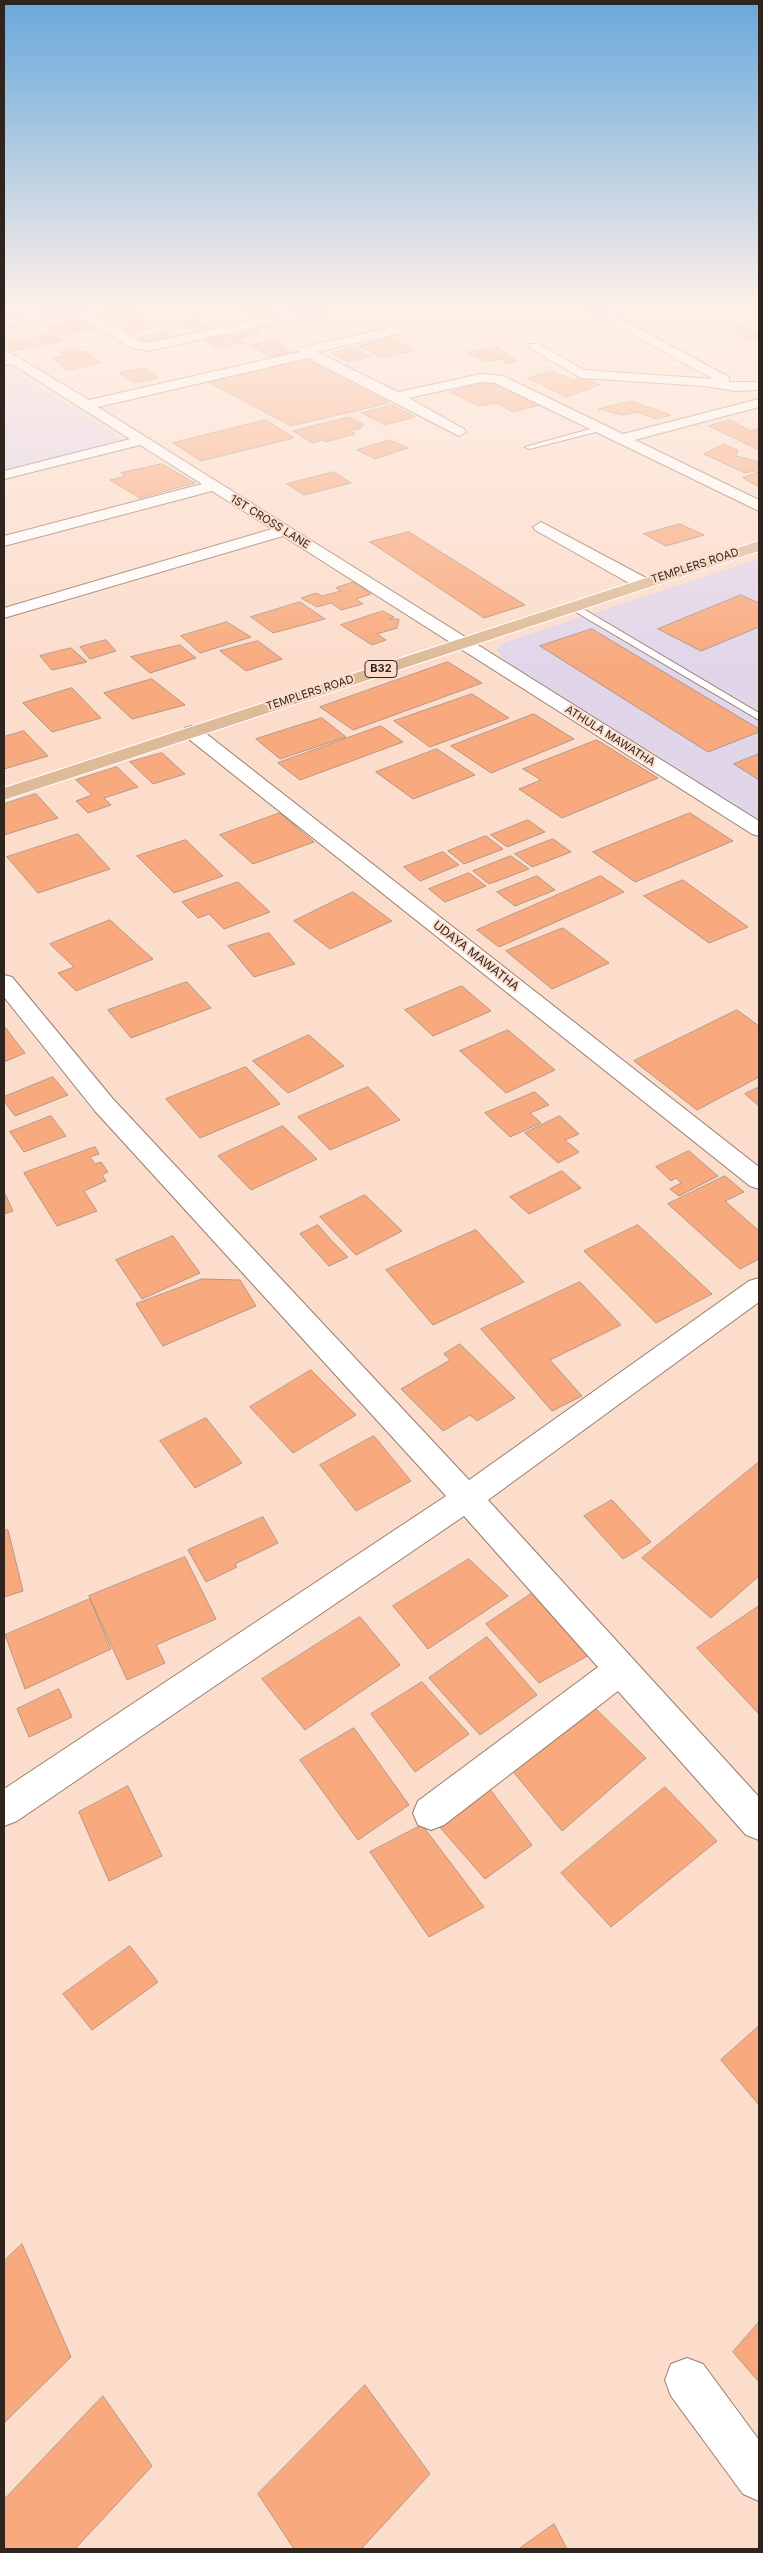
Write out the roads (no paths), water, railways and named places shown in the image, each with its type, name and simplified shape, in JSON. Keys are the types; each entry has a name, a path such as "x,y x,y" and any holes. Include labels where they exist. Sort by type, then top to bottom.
{"main road":[{"name":"TEMPLERS ROAD","path":"4,794 759,546"}],"street":[{"name":"1ST CROSS LANE","path":"123,428 460,643"},
{"path":"452,428 459,432"},
{"path":"601,428 759,506"},
{"path":"624,439 665,428"},
{"path":"4,475 142,440"},
{"path":"4,541 214,486"},
{"path":"541,526 642,584"},
{"path":"4,613 284,531"},
{"name":"ATHULA MAWATHA","path":"460,643 759,830"},
{"name":"UDAYA MAWATHA","path":"192,732 759,1180"},
{"path":"4,982 104,1105 467,1498 759,1823"},
{"path":"4,1809 467,1498 759,1288"},
{"path":"431,1813 621,1669"},
{"path":"687,2380 759,2478"}],"lane":[{"path":"529,447 600,428"},
{"path":"572,606 759,716"}]}
